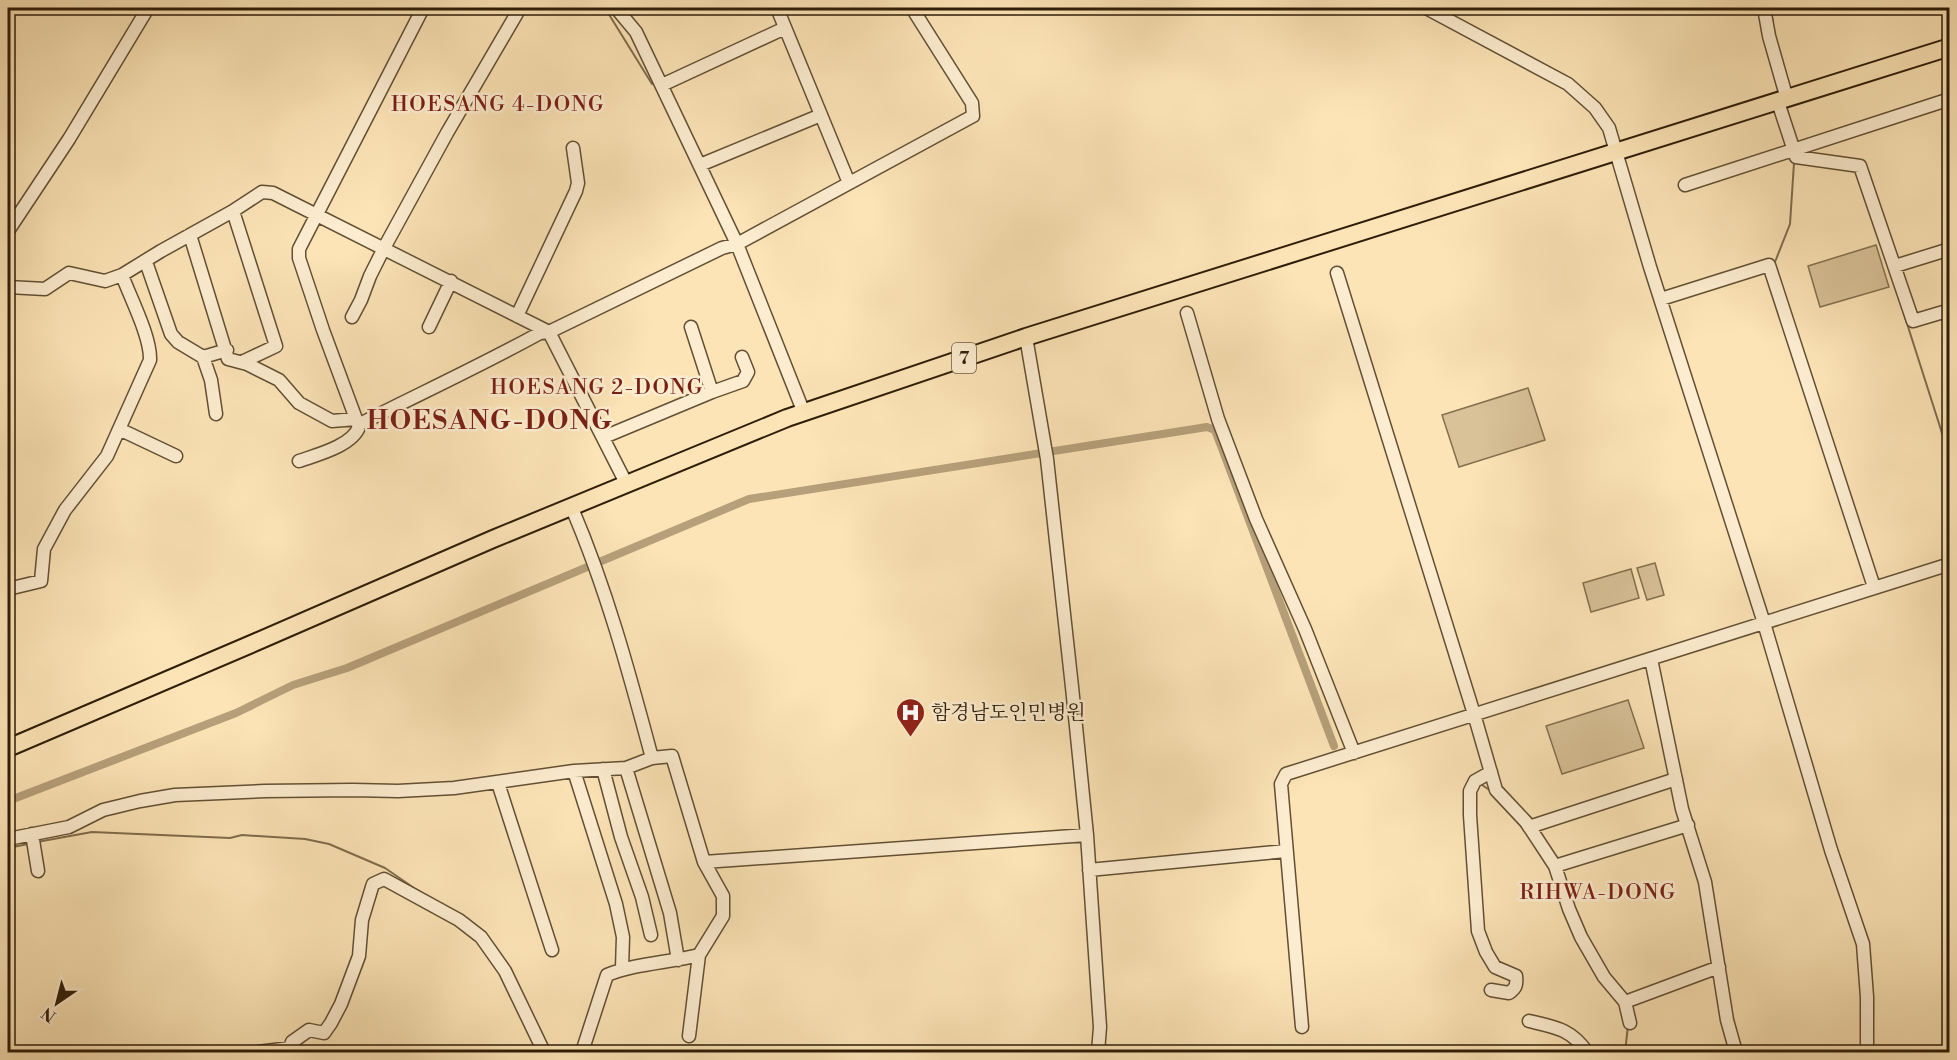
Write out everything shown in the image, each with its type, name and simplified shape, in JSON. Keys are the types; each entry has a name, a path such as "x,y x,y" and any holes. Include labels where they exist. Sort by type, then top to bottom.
{"highway":[{"name":"7","path":"8,747 571,506 804,413 1026,338 1950,47"}],"street":[{"path":"8,231 69,139 148,8"},
{"path":"299,461 336,448 357,432 357,422 323,330 299,258 299,249 423,8"},
{"path":"351,317 384,248 447,133 520,8"},
{"path":"616,8 636,32 737,244 804,413"},
{"path":"777,8 849,183"},
{"path":"190,235 228,359 242,362 279,380 299,403 332,421 357,422 479,367 540,333 549,332 722,248 737,244 973,116 972,103 912,8"},
{"path":"1426,8 1559,79 1595,108 1605,121 1617,152 1650,267 1764,623 1831,850 1863,945 1868,997 1867,1053"},
{"path":"1764,8 1796,157 1860,166 1913,321 1950,310"},
{"path":"662,85 785,28"},
{"path":"1685,185 1950,99"},
{"path":"700,165 821,116"},
{"path":"517,316 576,191 578,183 573,148"},
{"path":"8,287 45,289 69,273 105,281 122,275 262,192 273,193 549,332 626,483"},
{"path":"233,211 276,346 242,362"},
{"path":"1895,266 1950,249"},
{"path":"146,261 171,334 178,342 203,357 216,414"},
{"path":"1661,299 1769,265 1874,587"},
{"path":"1337,273 1496,790 1529,827 1555,866 1569,909 1593,960 1625,1002 1630,1023"},
{"path":"8,589 41,581 44,549 65,510 106,456 150,360 150,351 122,275"},
{"path":"429,327 451,281"},
{"path":"1187,313 1222,430 1256,519 1305,629 1354,753"},
{"path":"691,327 712,392"},
{"path":"1026,338 1047,459 1087,835 1100,1027 1098,1053"},
{"path":"203,357 227,350"},
{"path":"604,437 743,381 748,372 742,357"},
{"path":"119,429 176,456"},
{"path":"571,506 591,553 621,643 652,758"},
{"path":"1302,1027 1286,851 1282,778 1291,772 1950,564"},
{"path":"1651,659 1676,779 1705,882 1727,1020 1736,1053"},
{"path":"8,839 69,827 103,810 175,795 266,791 398,791 498,783 574,771 626,768 652,758 672,756 704,862 723,896 723,916 699,955 689,1036"},
{"path":"626,768 670,913 678,960"},
{"path":"603,769 621,837 642,897 651,935"},
{"path":"574,771 616,904 623,937 622,968"},
{"path":"1491,772 1475,781 1470,791 1478,931 1495,968 1516,976 1517,983 1515,989 1509,993 1491,990"},
{"path":"1529,827 1676,779"},
{"path":"498,783 552,950"},
{"path":"1555,866 1688,825"},
{"path":"704,862 1087,835"},
{"path":"32,836 38,871"},
{"path":"1089,870 1286,851"},
{"path":"258,1053 292,1050 292,1041 309,1030 324,1033 332,1023 359,956 362,920 372,887 384,879 459,920 481,937 506,971 544,1053"},
{"path":"582,1053 607,975 622,968 699,955"},
{"path":"1625,1002 1719,968"},
{"path":"1529,1021 1563,1029 1579,1041 1587,1053"}],"shaded area":[{"path":"1876,245 1889,287 1820,307 1808,266"},
{"path":"1528,388 1545,440 1459,467 1442,415"},
{"path":"1655,563 1664,595 1647,600 1637,568"},
{"path":"1631,569 1639,598 1591,612 1583,583"},
{"path":"1628,700 1644,748 1562,774 1546,726"}],"waterway":[{"path":"605,8 652,84"},
{"path":"1770,8 1773,22"},
{"path":"1775,262 1790,224 1794,163 1796,162"},
{"path":"1903,311 1950,458"},
{"path":"8,801 236,713 293,685 347,668 749,499 1207,427 1215,430 1334,746"},
{"path":"1482,785 1491,791"},
{"path":"37,842 92,832 230,838 242,835 305,839 329,844 385,868 445,906"},
{"path":"8,848 28,844"},
{"path":"1625,1052 1628,1026"}],"place":[{"name":"함경남도인민병원","path":"910,738"}],"district":[{"name":"HOESANG 4-DONG","path":"498,104"},
{"name":"HOESANG 2-DONG","path":"597,387"},
{"name":"HOESANG-DONG","path":"490,420"},
{"name":"RIHWA-DONG","path":"1598,892"}]}
